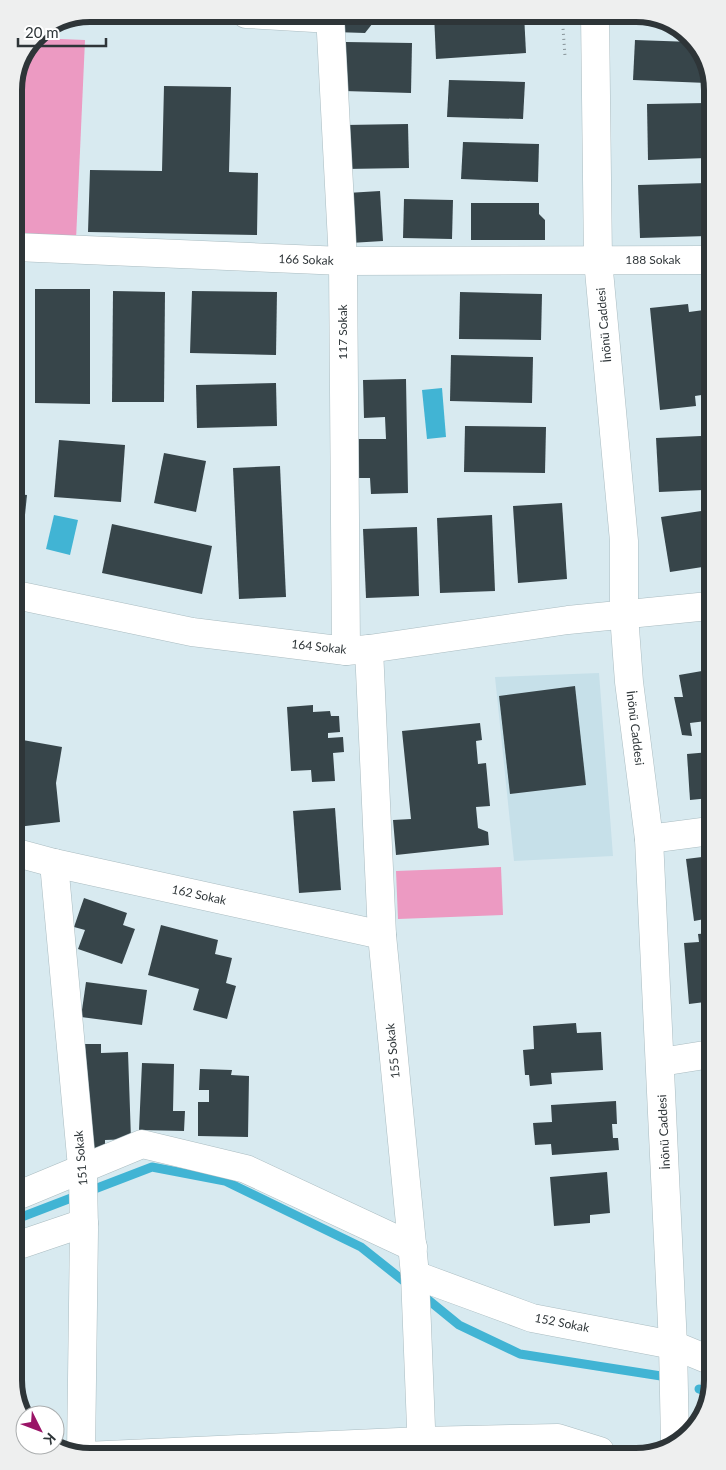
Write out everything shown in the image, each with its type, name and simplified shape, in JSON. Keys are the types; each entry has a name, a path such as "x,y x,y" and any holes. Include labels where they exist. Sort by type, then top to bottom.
{"street":[{"name":"117 Sokak","path":"330,22 343,261 357,650"},
{"name":"İnönü Caddesi","path":"595,23 598,260 624,542 624,615 629,682 649,839 673,1345 674,1435"},
{"name":"166 Sokak","path":"23,247 343,261 598,260"},
{"name":"188 Sokak","path":"598,260 704,260"},
{"name":"164 Sokak","path":"23,595 192,632 357,650 568,620 704,607"},
{"name":"155 Sokak","path":"357,650 415,1275 422,1447"},
{"path":"649,839 704,832"},
{"name":"162 Sokak","path":"22,855 54,864 382,935"},
{"name":"151 Sokak","path":"54,864 82,1170 84,1223 81,1446"},
{"path":"661,1062 704,1055"},
{"path":"22,1194 142,1144 246,1169 412,1247"},
{"path":"22,1244 84,1223"},
{"name":"152 Sokak","path":"415,1275 532,1318 673,1345 704,1358"},
{"path":"401,1448 558,1438 590,1448"}],"shaded area":[{"path":"47,38 85,40 75,262 23,260 23,86 30,60"},
{"path":"599,673 613,856 514,861 495,677"},
{"path":"501,867 503,915 398,919 396,871"},
{"path":"704,1079 704,1114 701,1080"}],"water":[{"path":"442,388 446,437 427,439 422,390"},
{"path":"54,515 78,520 70,555 46,549"}],"building":[{"path":"335,22 373,23 365,33 334,32"},
{"path":"434,23 524,23 526,53 436,59"},
{"path":"635,40 682,42 698,65 703,83 633,80"},
{"path":"346,42 412,43 411,93 344,91"},
{"path":"449,80 525,82 523,119 447,117"},
{"path":"164,86 231,87 229,172 258,173 257,235 88,232 90,170 162,171"},
{"path":"704,103 704,158 648,160 647,104"},
{"path":"408,124 409,168 345,169 345,125"},
{"path":"463,142 539,144 538,182 461,179"},
{"path":"704,183 704,236 640,238 638,185"},
{"path":"380,191 383,241 350,243 347,193"},
{"path":"404,199 453,200 452,239 403,238"},
{"path":"471,203 539,203 539,214 545,220 545,240 471,240"},
{"path":"35,289 90,289 90,404 35,403"},
{"path":"113,291 165,292 164,402 112,402"},
{"path":"192,291 277,292 276,355 190,353"},
{"path":"460,292 542,294 541,340 459,339"},
{"path":"688,304 689,312 704,310 704,395 695,396 696,406 660,410 650,308"},
{"path":"451,355 533,357 532,403 450,401"},
{"path":"406,379 408,493 371,494 370,478 356,478 355,439 386,439 385,417 364,418 363,380"},
{"path":"276,383 277,426 197,428 196,385"},
{"path":"465,426 546,427 545,473 464,472"},
{"path":"701,436 704,490 659,492 656,438"},
{"path":"59,440 125,445 121,502 54,497"},
{"path":"164,453 206,461 196,512 154,503"},
{"path":"280,466 286,597 239,599 233,468"},
{"path":"23,495 27,495 23,538"},
{"path":"562,503 567,579 518,583 513,506"},
{"path":"704,511 704,567 670,572 661,517"},
{"path":"492,515 495,591 440,593 437,518"},
{"path":"112,524 212,546 202,594 102,573"},
{"path":"417,527 419,596 366,598 363,529"},
{"path":"702,671 704,721 690,723 692,736 682,735 674,697 683,697 679,675"},
{"path":"575,686 586,785 510,794 499,696"},
{"path":"313,705 313,712 330,711 331,716 339,716 340,732 328,733 328,738 343,737 344,752 333,753 335,781 312,782 311,770 291,771 287,707"},
{"path":"480,723 482,740 476,741 478,764 486,763 490,806 476,807 478,828 488,832 489,845 396,855 393,820 411,819 402,731"},
{"path":"22,740 62,747 56,783 60,822 22,826"},
{"path":"704,753 704,799 690,800 687,754"},
{"path":"335,808 341,890 299,893 293,811"},
{"path":"704,857 704,919 694,921 686,859"},
{"path":"84,898 127,913 123,925 135,929 122,964 78,949 85,930 74,927"},
{"path":"161,925 218,940 215,954 232,958 226,983 236,986 227,1019 193,1010 199,989 148,975"},
{"path":"698,934 704,934 704,1002 689,1004 684,943 699,942"},
{"path":"86,982 147,990 142,1025 81,1017"},
{"path":"576,1023 577,1033 601,1032 603,1070 551,1073 552,1084 530,1086 529,1075 525,1075 523,1050 534,1049 533,1026"},
{"path":"85,1044 101,1044 101,1053 128,1052 131,1139 105,1140 105,1153 89,1154"},
{"path":"142,1063 174,1064 173,1111 185,1111 184,1131 139,1130"},
{"path":"200,1069 232,1070 231,1075 249,1076 248,1137 198,1136 198,1102 209,1102 209,1090 199,1090"},
{"path":"616,1101 617,1124 612,1124 613,1138 618,1138 619,1150 552,1155 551,1144 535,1145 533,1123 552,1122 551,1105"},
{"path":"607,1172 610,1213 590,1215 590,1223 554,1226 550,1177"}],"waterway":[{"path":"22,1217 152,1167 225,1181 361,1247 410,1286"},
{"path":"421,1294 459,1325 520,1354 661,1376"}]}
